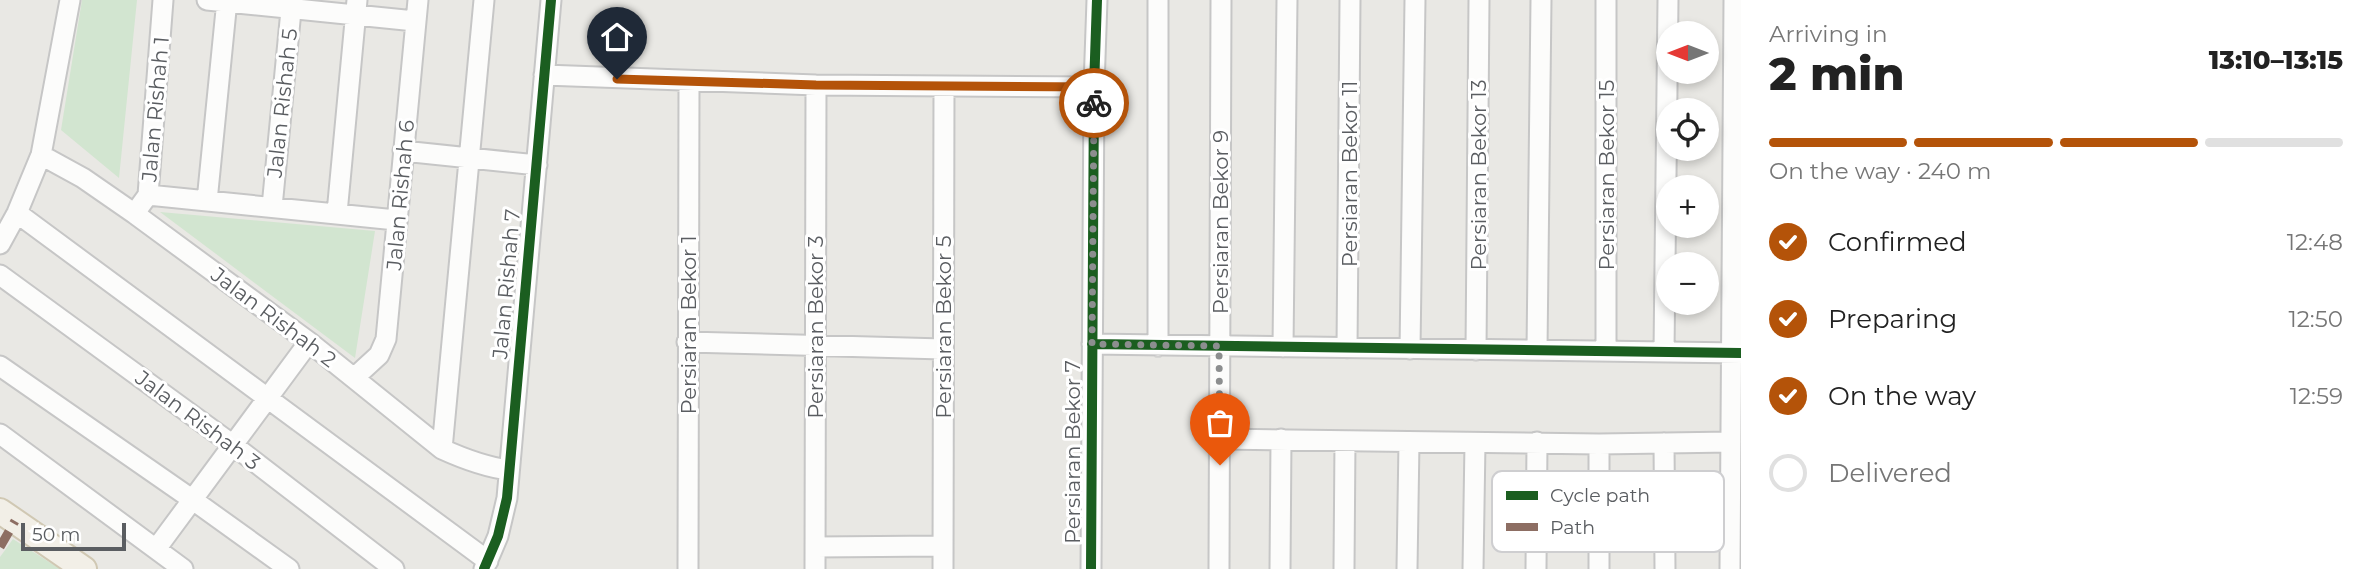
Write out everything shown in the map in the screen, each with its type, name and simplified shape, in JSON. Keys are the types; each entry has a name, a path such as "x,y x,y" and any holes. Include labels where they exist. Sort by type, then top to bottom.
{"main road":[{"path":"0,510 85,569"}],"street":[{"path":"0,244 17,214 41,155 70,0"},
{"name":"Jalan Rishah 1","path":"135,214 148,195 163,0"},
{"name":"Jalan Rishah 6","path":"355,377 379,355 386,339 418,0"},
{"path":"442,449 484,0"},
{"name":"Jalan Rishah 7","path":"486,565 499,536 507,498 551,0"},
{"name":"Persiaran Bekor 7","path":"1091,569 1097,0"},
{"path":"1158,0 1158,346"},
{"name":"Persiaran Bekor 9","path":"1219,569 1221,0"},
{"path":"1283,347 1287,0"},
{"name":"Persiaran Bekor 11","path":"1348,348 1350,0"},
{"path":"1410,349 1415,0"},
{"name":"Persiaran Bekor 13","path":"1476,350 1479,0"},
{"path":"1537,350 1541,0"},
{"name":"Persiaran Bekor 15","path":"1606,0 1606,351"},
{"path":"1664,352 1668,0"},
{"path":"1730,569 1731,442 1737,353 1734,0"},
{"path":"208,201 220,1 356,8 415,21"},
{"name":"Jalan Rishah 5","path":"272,206 291,4"},
{"path":"337,213 356,8"},
{"path":"544,75 816,85 1094,87"},
{"name":"Persiaran Bekor 1","path":"688,569 689,82"},
{"name":"Persiaran Bekor 3","path":"815,569 816,85"},
{"name":"Persiaran Bekor 5","path":"943,569 944,86"},
{"path":"403,151 537,164"},
{"name":"Jalan Rishah 2","path":"41,155 83,178 135,214 355,377 442,449 491,468 509,470"},
{"path":"148,195 397,219"},
{"path":"17,214 267,398 486,565"},
{"name":"Jalan Rishah 3","path":"0,275 233,445 394,569"},
{"path":"156,549 309,342"},
{"path":"687,342 943,349"},
{"path":"1092,344 1737,353"},
{"path":"0,366 289,569"},
{"path":"0,434 183,569"},
{"path":"1220,439 1599,444 1731,442"},
{"path":"1280,569 1281,439"},
{"path":"1344,569 1345,441"},
{"path":"1407,569 1409,442"},
{"path":"1537,442 1537,471"},
{"path":"1473,569 1475,443"},
{"path":"1664,443 1664,471"},
{"path":"1599,444 1599,471"},
{"path":"815,548 943,546"}],"green space":[{"path":"82,0 137,0 119,178 61,130"},
{"path":"160,212 375,231 355,358"},
{"path":"13,539 60,569 0,569 0,557"}],"marked path":[{"path":"0,547 15,521"}],"cycle path":[{"path":"484,569 498,536 507,498 551,0"},
{"path":"1091,569 1097,0"},
{"path":"1092,344 1741,353"}],"way so far":[{"path":"1094,103 1092,344 1219,346 1220,465"}],"route":[{"path":"617,79 816,85 1094,87 1094,103"}]}
